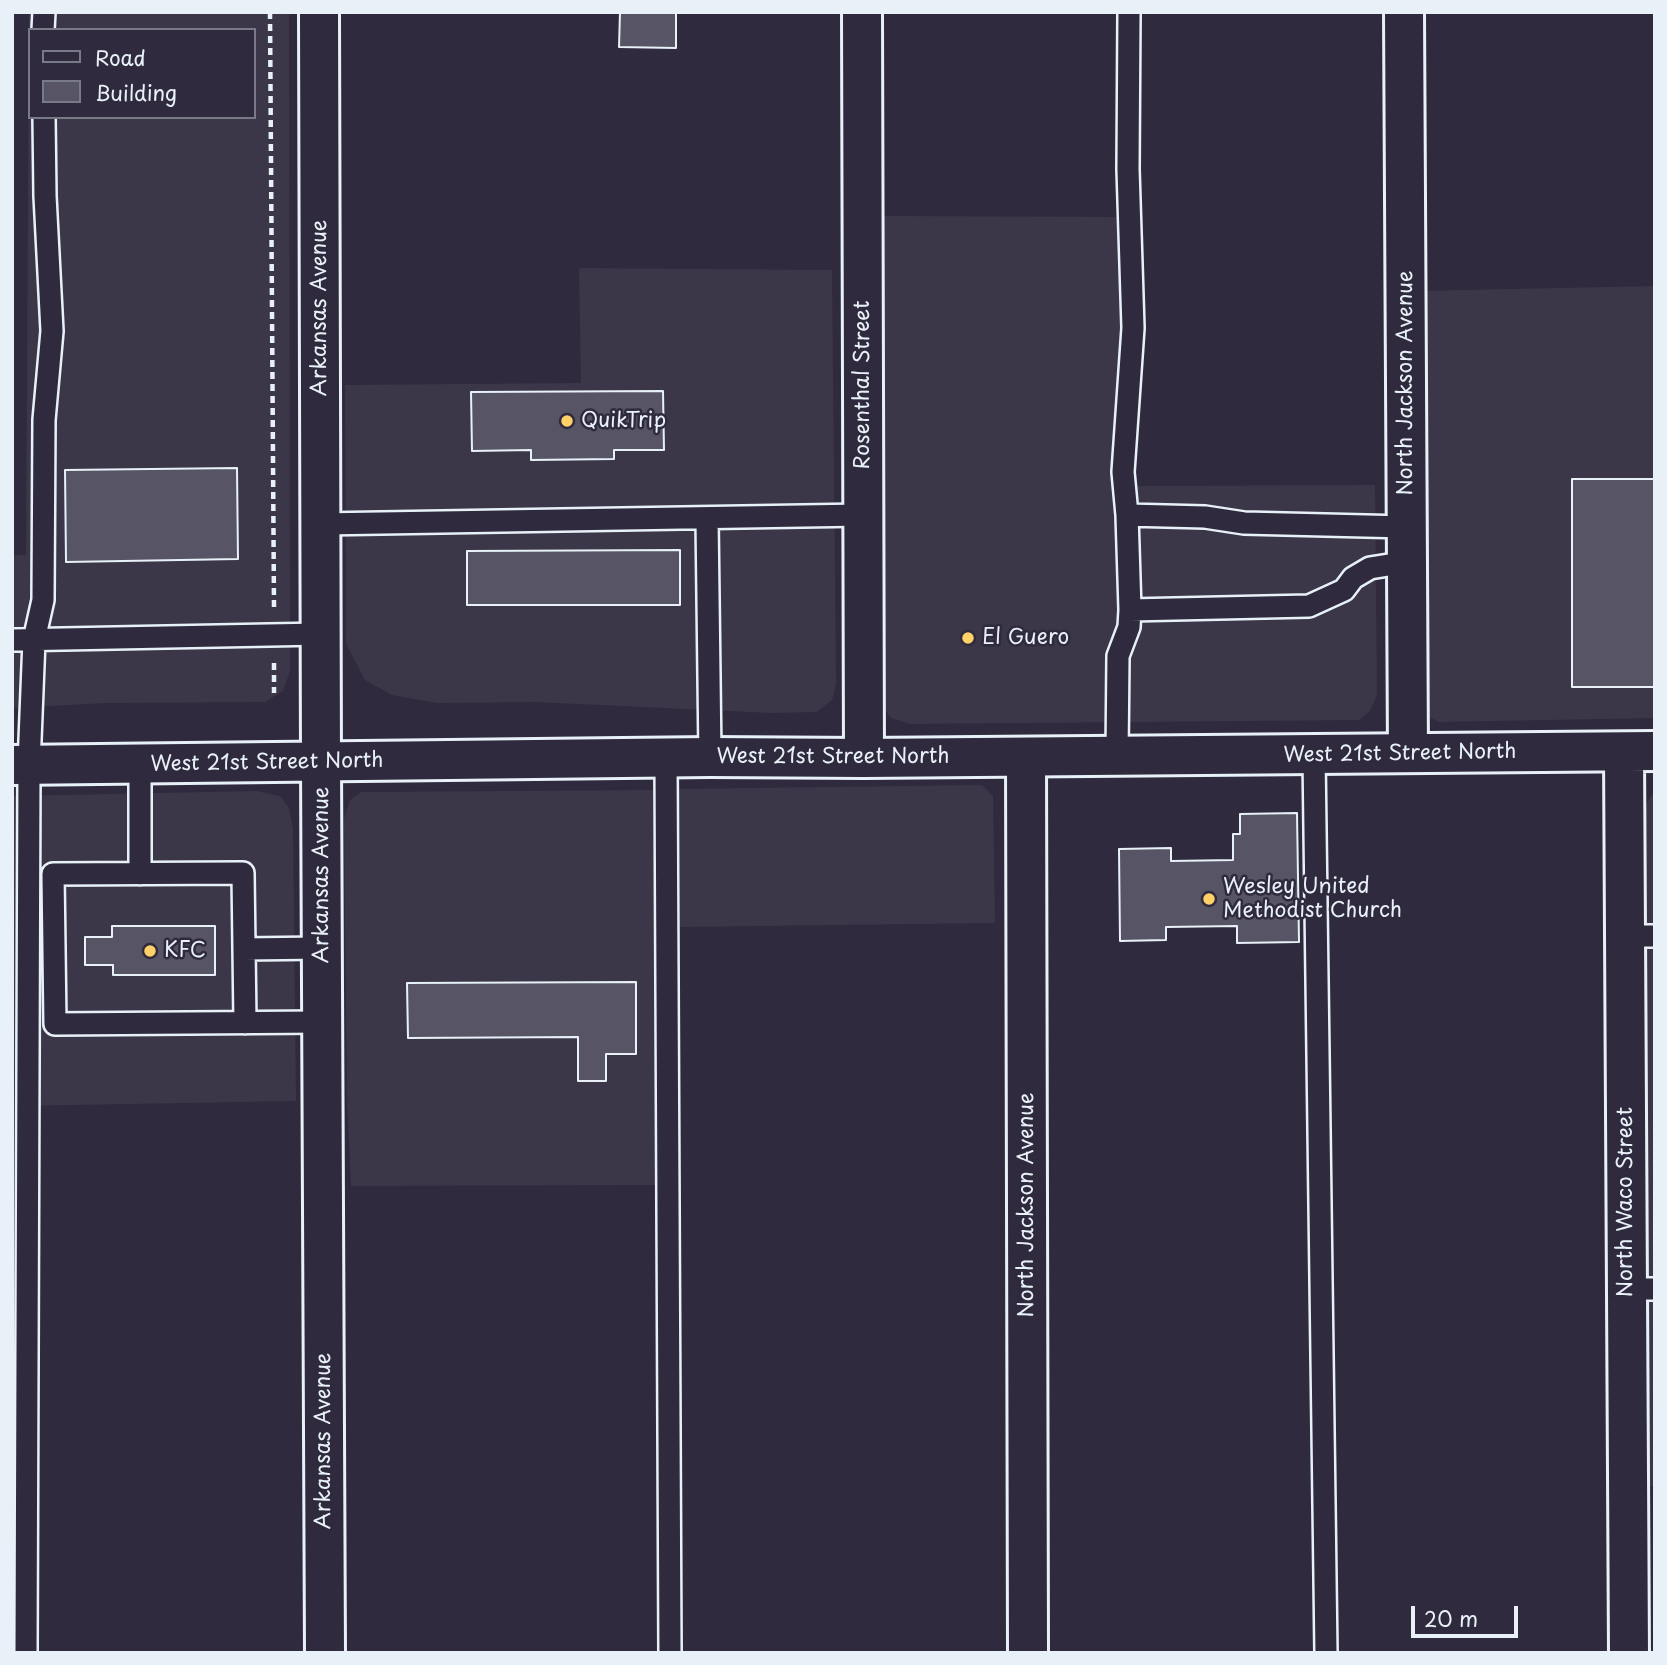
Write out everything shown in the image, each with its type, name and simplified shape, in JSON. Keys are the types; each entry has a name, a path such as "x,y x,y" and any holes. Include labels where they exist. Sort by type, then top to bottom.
{"street":[{"name":"Arkansas Avenue","path":"319,12 325,1653"},
{"name":"Rosenthal Street","path":"862,12 864,758"},
{"name":"North Jackson Avenue","path":"1404,12 1408,753"},
{"name":"West 21st Street North","path":"21,765 710,757 1639,752"},
{"name":"North Waco Street","path":"1629,1653 1641,1289 1639,752"},
{"name":"North Jackson Avenue","path":"1026,757 1028,1653"}],"lane":[{"path":"1117,756 1118,656 1129,626 1130,610 1123,472 1133,328 1128,169 1129,12"},
{"path":"26,1653 21,765 23,640 43,600 44,421 52,331 44,119"},
{"path":"1127,514 1205,517 1407,544"},
{"path":"321,524 863,515"},
{"path":"707,517 710,757"},
{"path":"1130,610 1310,606 1344,590 1353,578 1407,544"},
{"path":"23,640 321,634"},
{"path":"1314,755 1325,1653"},
{"path":"666,758 670,1653"},
{"path":"141,764 141,874"},
{"path":"244,1023 243,873 53,874 55,1024 244,1023 322,1022"},
{"path":"244,949 322,948"}],"path":[{"path":"270,12 274,693"}],"shaded area":[{"path":"29,12 289,12 290,671 283,691 265,702 104,703 12,708 12,555 26,555 28,119 256,119 256,28 29,28"},
{"path":"878,216 1133,217 1136,486 1375,485 1377,695 1370,711 1359,720 910,724 891,718 882,706"},
{"path":"579,268 832,270 836,684 832,700 817,712 772,713 536,702 437,703 392,695 365,680 346,644 345,385 581,383"},
{"path":"1655,286 1655,718 1439,722 1425,715 1416,291"},
{"path":"982,785 993,796 995,923 680,927 678,789"},
{"path":"653,790 656,1185 351,1186 347,1100 344,819 350,800 361,792"},
{"path":"1655,790 1655,1486 1647,1486 1643,809"},
{"path":"256,791 280,796 289,808 293,829 296,1101 16,1106 12,1015 12,796"}],"building":[{"path":"620,12 676,12 676,48 619,47"},
{"name":"QuikTrip","path":"663,391 664,450 614,450 614,459 531,460 531,450 472,451 471,392"},
{"path":"237,468 238,559 66,562 65,470"},
{"path":"1572,479 1655,479 1655,687 1572,687"},
{"path":"680,550 680,605 467,605 467,551"},
{"path":"1297,813 1299,942 1237,943 1237,926 1166,927 1166,940 1120,941 1119,849 1171,848 1171,861 1233,860 1233,834 1240,834 1240,814"},
{"name":"KFC","path":"112,926 215,926 215,975 113,975 113,965 85,965 85,937 112,937"},
{"path":"636,982 636,1054 606,1054 606,1081 578,1081 578,1037 408,1038 407,983"}],"place":[{"name":"QuikTrip","path":"567,421"},
{"name":"El Guero","path":"968,638"},
{"name":"Wesley United Methodist Church","path":"1209,899"},
{"name":"KFC","path":"150,951"}]}
